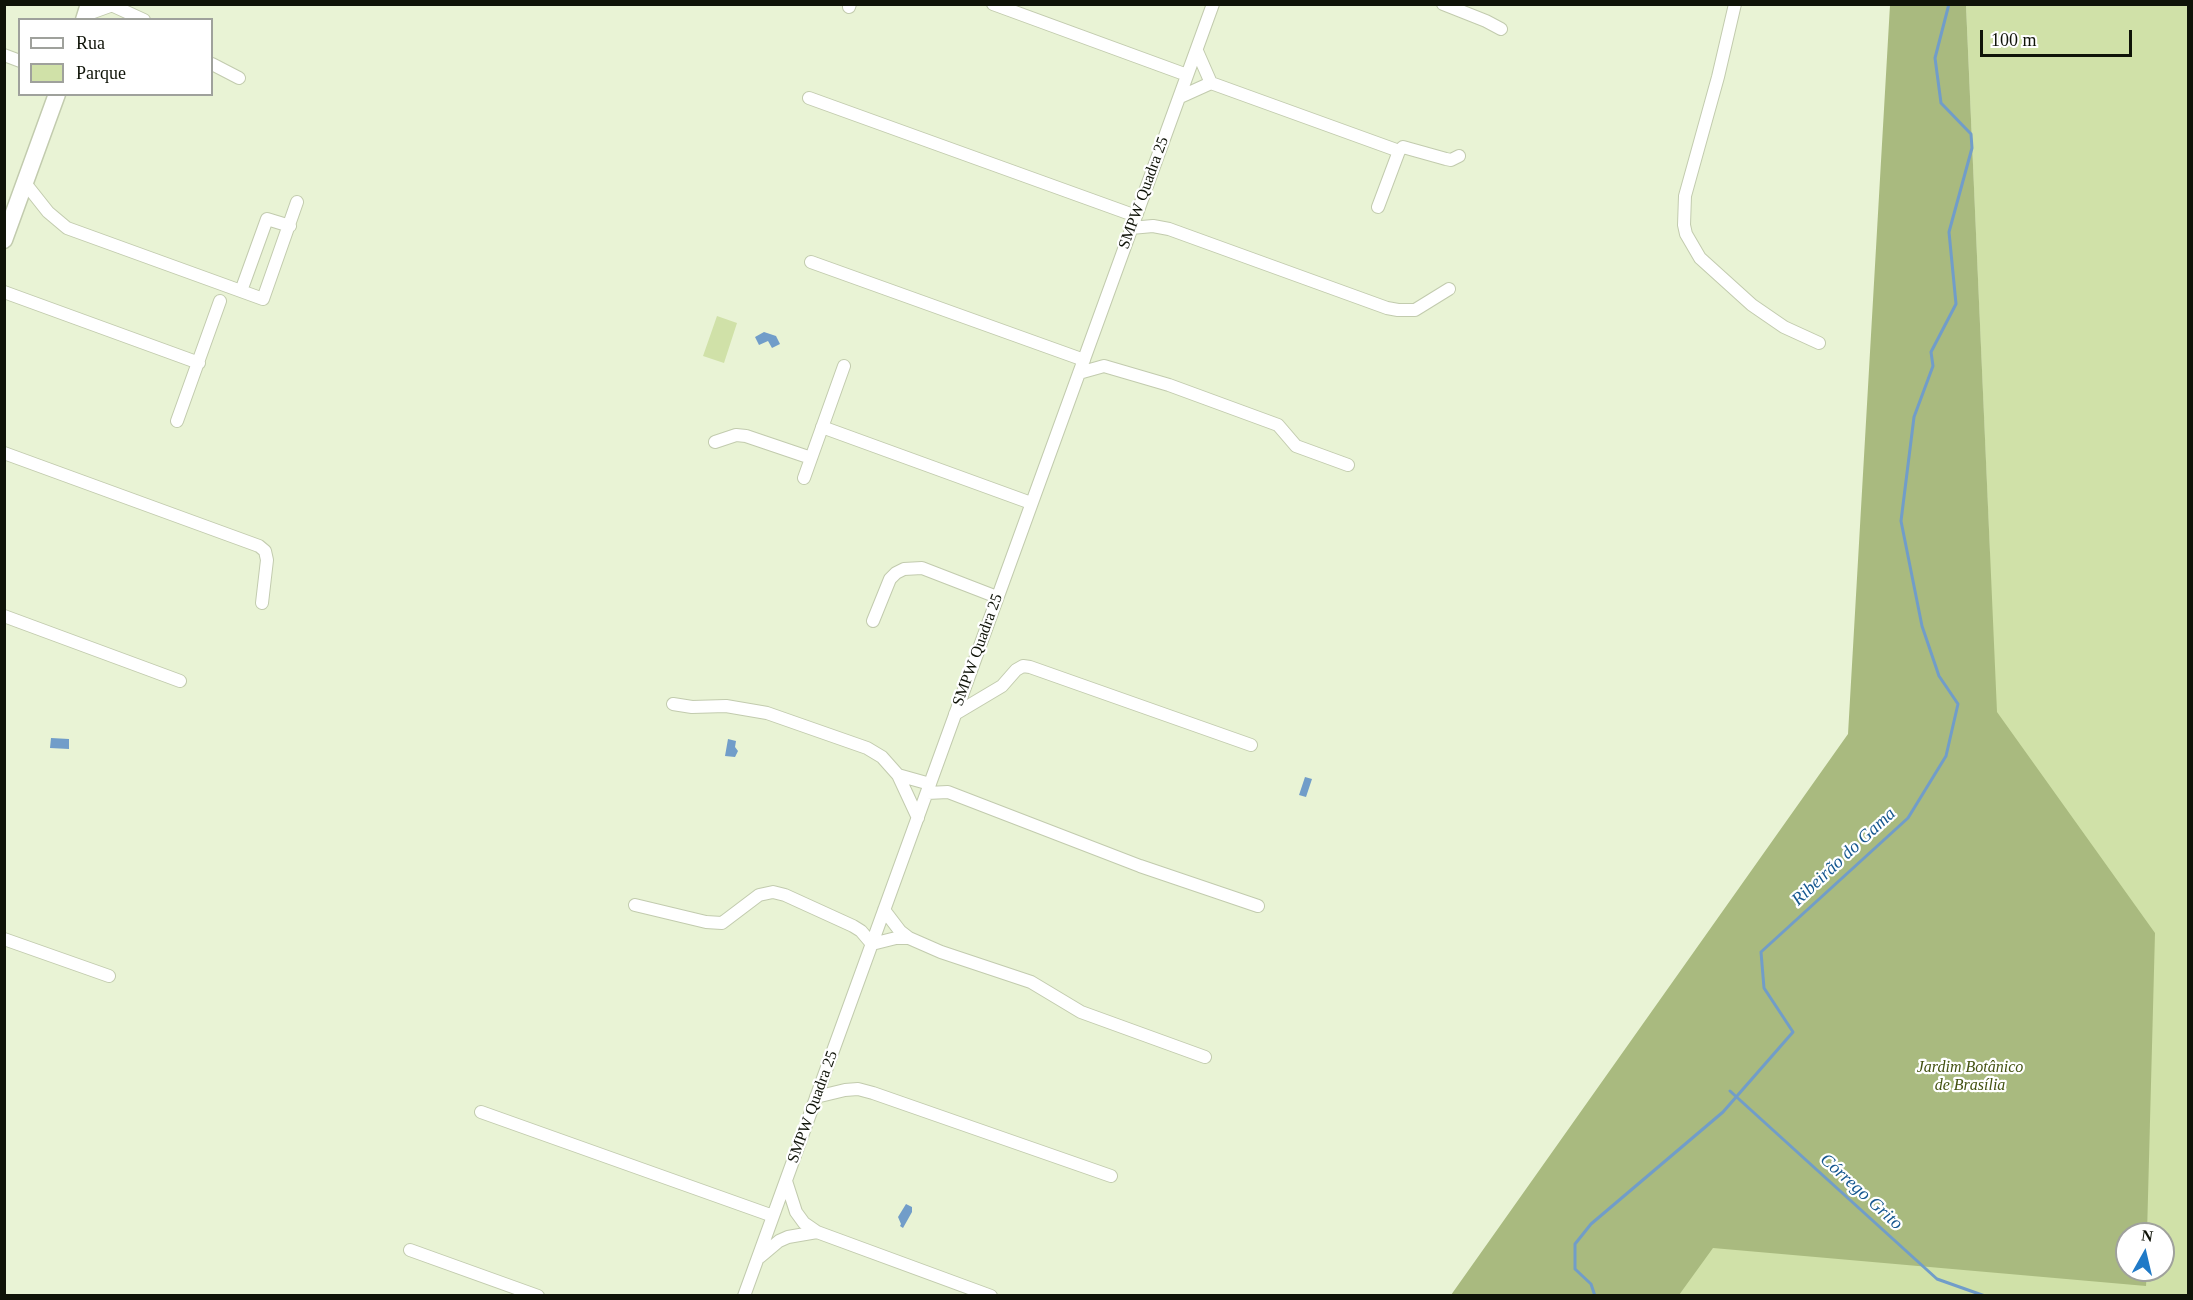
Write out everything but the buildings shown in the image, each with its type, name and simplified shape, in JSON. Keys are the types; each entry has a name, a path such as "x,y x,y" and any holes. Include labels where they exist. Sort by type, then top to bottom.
{"street":[{"path":"993,4 1187,75"},
{"name":"SMPW Quadra 25","path":"744,1296 1213,4"},
{"path":"1443,4 1500,29"},
{"path":"1735,4 1718,77 1685,196 1686,234 1700,258 1752,305 1784,327 1820,343"},
{"path":"86,13 109,5 139,18"},
{"path":"1197,51 1211,83"},
{"path":"213,65 239,78"},
{"path":"1180,98 1192,90 1211,83 1399,151"},
{"path":"4,240 56,96"},
{"path":"809,98 1133,222 1169,229 1387,308 1414,310 1449,289"},
{"path":"1378,207 1399,151 1406,146 1451,160 1459,156"},
{"path":"25,183 48,212 67,228 263,299 297,202"},
{"path":"241,291 267,219 290,226"},
{"path":"811,262 1084,360"},
{"path":"4,292 199,363"},
{"path":"177,421 220,301"},
{"path":"1089,347 1104,366"},
{"path":"804,478 844,366"},
{"path":"1079,373 1104,366 1169,385 1278,425 1296,446 1348,465"},
{"path":"822,427 1031,503"},
{"path":"715,442 736,435 747,436 811,458"},
{"path":"4,453 259,546 265,552 267,560 262,603"},
{"path":"873,621 890,579 904,569 922,568 997,597"},
{"path":"4,616 180,681"},
{"path":"955,714 1002,686 1016,670 1023,666 1251,746"},
{"path":"673,704 692,707 726,706 779,716 853,742 876,753 898,775 918,818"},
{"path":"898,775 930,785 1140,866 1258,906"},
{"path":"635,905 706,922 722,923 759,895 773,892 785,895 861,930 872,944 896,938 909,938"},
{"path":"884,910 900,931 909,938 941,952 1031,982 1081,1012 1205,1057"},
{"path":"4,939 109,976"},
{"path":"816,1097 845,1090 865,1091 1111,1176"},
{"path":"481,1112 773,1216"},
{"path":"786,1181 796,1212 804,1223 817,1232 991,1296"},
{"path":"757,1260 775,1244 788,1237 817,1232"},
{"path":"410,1250 538,1296"}],"green space":[{"path":"1890,5 1966,5 1997,712 2155,933 2147,1222 2115,1222 2115,1282 2146,1282 2146,1286 1713,1248 1679,1295 1451,1295 1848,734"},
{"name":"Jardim Botânico de Brasília","path":"1966,5 2188,5 2188,1295 1615,1296 1990,555"},
{"path":"717,316 737,323 724,363 703,356"}],"water":[{"path":"764,332 776,336 780,344 772,348 768,341 759,345 755,337"},
{"path":"51,738 69,739 69,749 50,748"},
{"path":"728,739 736,741 735,747 738,751 735,757 725,756"},
{"path":"1305,777 1312,779 1306,797 1299,795"},
{"path":"906,1204 912,1207 912,1212 903,1228 900,1226 898,1217"}],"waterway":[{"name":"Ribeirão do Gama","path":"1595,1296 1591,1284 1575,1269 1575,1244 1591,1224 1723,1112 1793,1032 1764,988 1761,952 1908,818 1946,756 1958,704 1939,676 1922,626 1901,521 1914,417 1933,366 1931,352 1956,304 1949,232 1972,148 1971,134 1941,103 1935,58 1949,4"},
{"name":"Córrego Grito","path":"1730,1091 1937,1279 1985,1296"}]}
